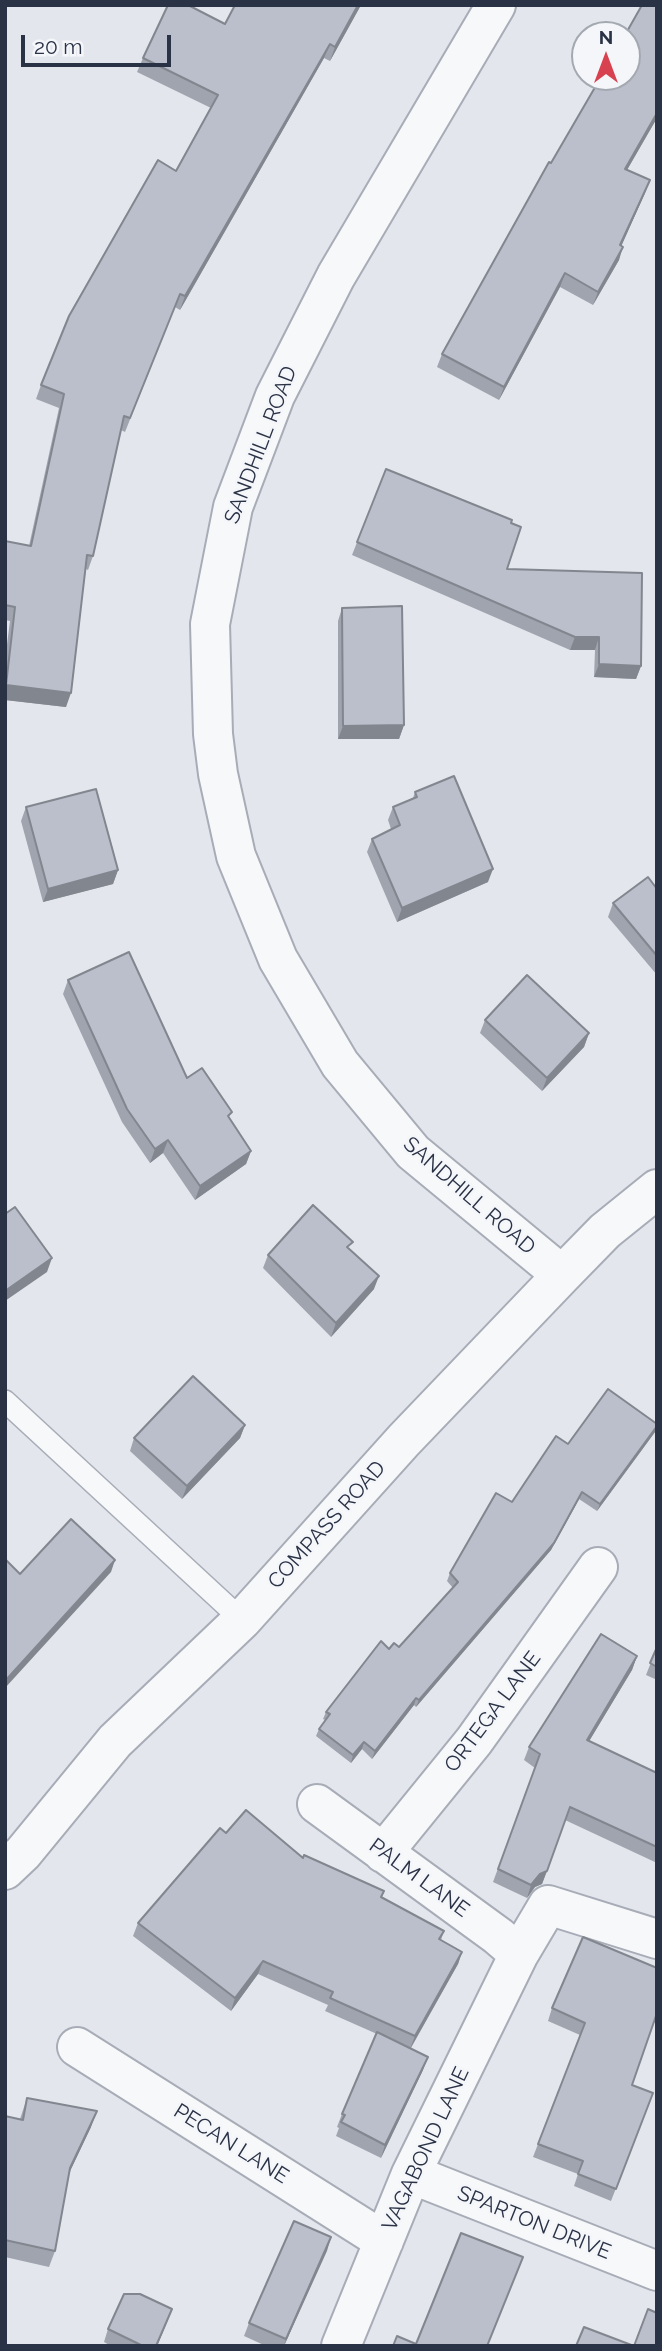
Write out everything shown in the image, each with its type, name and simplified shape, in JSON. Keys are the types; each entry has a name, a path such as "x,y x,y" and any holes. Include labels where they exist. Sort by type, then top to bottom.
{"street":[{"name":"SANDHILL ROAD","path":"496,5 336,276 275,396 233,507 210,624 213,733 218,774 236,856 278,958 340,1064 413,1153 562,1275"},
{"name":"COMPASS ROAD","path":"11,1853 115,1741 242,1620 404,1440 562,1275 605,1231 657,1189"},
{"name":"ORTEGA LANE","path":"383,1853 474,1741 598,1567"},
{"name":"PALM LANE","path":"317,1804 519,1954"},
{"name":"VAGABOND LANE","path":"341,2346 411,2174 519,1954 548,1905 657,1939"},
{"name":"PECAN LANE","path":"78,2047 384,2241"},
{"name":"SPARTON DRIVE","path":"411,2174 657,2272"}],"lane":[{"path":"5,1401 242,1620"}],"building":[{"path":"168,5 188,5 225,24 235,5 358,5 335,47 330,44 185,296 180,294 130,418 124,416 93,556 87,555 71,693 6,685 15,607 5,605 5,541 31,546 64,394 41,385 69,316 158,160 176,171 218,95 143,58"},
{"path":"642,5 657,5 657,113 625,169 650,180 620,245 623,247 598,292 565,273 504,387 442,354 549,162 551,163 593,91 641,91 641,21 633,21"},
{"path":"386,469 512,520 511,523 521,527 507,569 642,573 641,666 599,664 599,637 575,637 357,542"},
{"path":"402,606 404,725 343,726 342,608"},
{"path":"454,776 493,869 402,908 372,839 400,825 393,807 417,797 415,792"},
{"path":"96,789 118,870 48,889 26,807"},
{"path":"648,877 657,889 657,956 613,903"},
{"path":"129,952 187,1078 202,1068 232,1112 228,1116 251,1151 200,1186 168,1140 155,1149 127,1109 68,980"},
{"path":"527,975 589,1033 547,1078 485,1020"},
{"path":"313,1205 353,1242 347,1247 379,1276 336,1323 268,1255"},
{"path":"15,1207 52,1258 5,1291 5,1214"},
{"path":"193,1376 245,1425 187,1486 134,1438"},
{"path":"608,1389 657,1426 600,1504 582,1492 554,1543 419,1700 416,1698 375,1751 364,1742 353,1755 319,1729 330,1714 326,1712 381,1641 389,1649 394,1643 399,1647 458,1582 450,1573 496,1493 512,1502 556,1436 568,1444"},
{"path":"71,1519 115,1560 5,1681 5,1559 20,1574"},
{"path":"601,1634 637,1656 587,1740 657,1773 657,1847 570,1807 547,1871 540,1874 531,1885 498,1869 540,1754 529,1747"},
{"path":"657,1647 657,1667 650,1663"},
{"path":"246,1810 303,1858 304,1855 384,1891 381,1897 444,1931 439,1939 462,1952 415,2036 330,1998 333,1992 263,1961 235,1998 138,1923 220,1828 226,1833"},
{"path":"583,1937 657,1968 657,2013 632,2085 653,2093 616,2189 578,2174 583,2161 538,2144 585,2023 552,2008"},
{"path":"377,2032 428,2057 385,2145 341,2122"},
{"path":"27,2098 97,2111 70,2168 55,2251 5,2240 5,2116 23,2120"},
{"path":"294,2221 331,2237 286,2339 249,2323"},
{"path":"461,2233 523,2257 487,2346 393,2346 397,2336 416,2344"},
{"path":"124,2294 140,2294 172,2309 156,2346 143,2346 108,2329"},
{"path":"648,2309 657,2313 657,2346 634,2346"},
{"path":"584,2327 634,2346 576,2346"}]}
